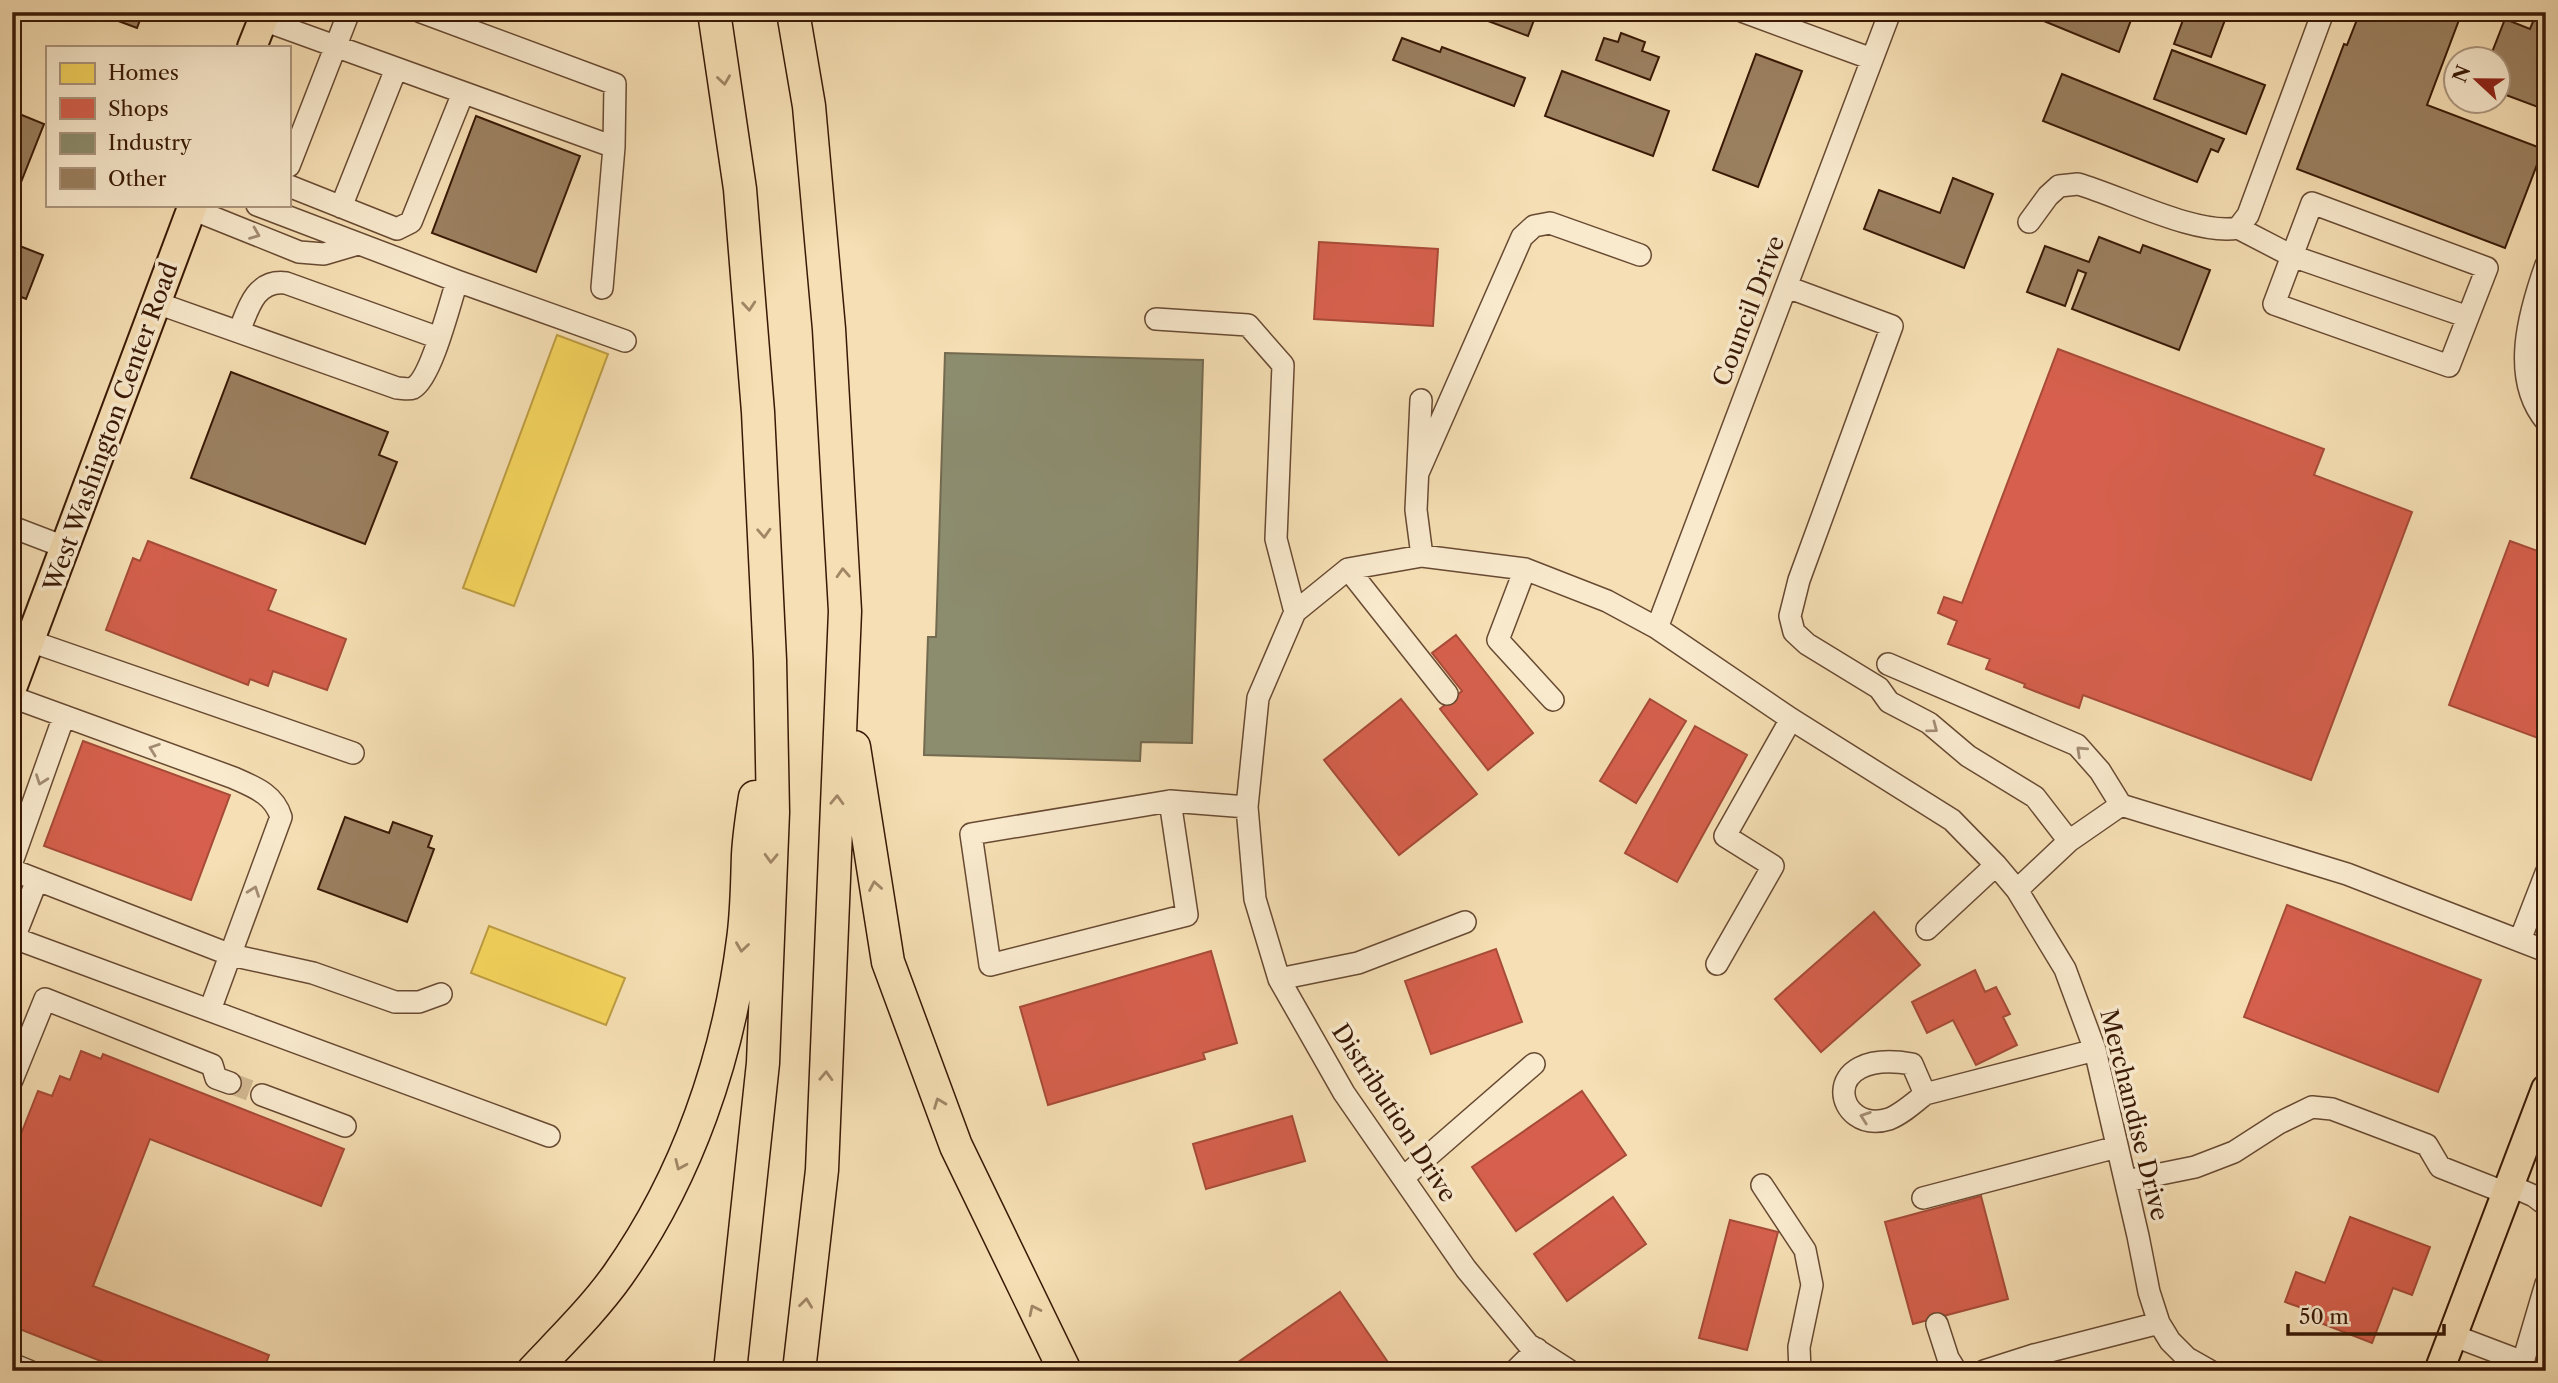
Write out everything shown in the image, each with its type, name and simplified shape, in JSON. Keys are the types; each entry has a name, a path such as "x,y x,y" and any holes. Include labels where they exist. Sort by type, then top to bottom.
{"highway":[{"path":"715,12 740,189 758,412 770,660 773,812 763,1063 730,1371"},
{"path":"793,12 808,106 829,329 845,611 822,1170 799,1371"},
{"path":"533,1371 589,1311 617,1276 660,1209 713,1082 734,997 744,937 748,850 770,660"},
{"path":"842,671 888,961 956,1146 1065,1371"}],"main road":[{"path":"253,46 264,16"},
{"name":"West Washington Center Road","path":"12,688 193,207"},
{"path":"2439,1371 2546,1089"}],"street":[{"path":"290,163 349,12"},
{"path":"421,12 615,84 614,147 602,288"},
{"path":"1744,12 1872,59"},
{"name":"Council Drive","path":"1657,628 1890,12"},
{"path":"2238,228 2248,215 2323,12"},
{"path":"264,16 336,47 614,147"},
{"path":"341,207 396,69"},
{"path":"290,186 397,229 411,222 463,93"},
{"path":"2029,222 2059,186 2078,184 2200,226 2224,231 2238,228 2292,256 2468,317"},
{"path":"2312,203 2487,268 2449,366 2274,304 2292,256 2312,203"},
{"path":"260,206 625,341"},
{"path":"193,207 299,252 324,254 358,244"},
{"path":"1418,472 1522,237 1534,226 1550,223 1640,256"},
{"path":"2546,265 2531,313 2526,340 2529,390 2546,421"},
{"path":"239,332 250,305 261,289 273,281 286,283 439,338"},
{"path":"157,303 397,388 411,389 421,383 429,368 457,281"},
{"path":"1787,287 1892,326 1799,580 1790,616 1794,632 1807,644 1879,688 1889,702 1929,723 1968,756 2035,797 2069,842"},
{"path":"1156,319 1248,325 1283,365 1276,539 1295,612"},
{"path":"1422,400 1416,510 1422,556"},
{"path":"12,527 66,548"},
{"name":"Distribution Drive","path":"1570,1371 1528,1343 1466,1269 1344,1093 1279,979 1255,899 1247,807 1258,698 1295,612 1348,569 1422,556 1525,569 1607,601 1657,628"},
{"path":"1348,569 1447,694"},
{"path":"1525,569 1498,640 1553,700"},
{"name":"Merchandise Drive","path":"1657,628 1791,719 1952,820 2017,890 2065,969 2095,1050 2149,1292 2159,1323 2170,1341 2187,1358 2210,1371"},
{"path":"30,641 353,753"},
{"path":"1888,664 2077,745 2100,771 2121,805 2347,874 2546,951"},
{"path":"12,698 234,778 267,794 277,804 281,817 210,1010"},
{"path":"12,862 64,716"},
{"path":"1717,964 1773,866 1725,836 1791,719"},
{"path":"1170,802 1188,915 990,965 971,834 1170,802 1247,807"},
{"path":"2017,890 2069,842 2121,805"},
{"path":"1927,929 1996,865"},
{"path":"12,870 231,955 313,973 396,1002 419,1002 441,994"},
{"path":"2520,940 2546,873"},
{"path":"37,880 14,938 550,1136"},
{"path":"1279,979 1358,963 1465,922"},
{"path":"12,1080 45,999 212,1065 216,1078 230,1083"},
{"path":"1924,1094 1912,1064 1892,1060 1860,1066 1845,1081 1843,1095 1849,1110 1864,1119 1879,1121 1892,1118 1924,1094 2095,1050"},
{"path":"1404,1177 1534,1065"},
{"path":"262,1096 345,1126"},
{"path":"2126,1181 2195,1167 2234,1152 2278,1123 2312,1107 2332,1109 2427,1144 2440,1167 2534,1196 2546,1205"},
{"path":"1923,1198 2117,1147"},
{"path":"1762,1185 1805,1250 1810,1273 1812,1285 1799,1348 1800,1371"},
{"path":"2452,1335 2526,1366 2546,1284"},
{"path":"1984,1371 2034,1355 2159,1323"},
{"path":"1937,1324 1948,1358 1956,1371"},
{"path":"1515,1371 1536,1349"},
{"path":"12,1364 29,1371"}],"building: Homes":[{"path":"557,335 608,354 514,606 463,588"},
{"path":"489,926 625,978 606,1025 471,973"}],"building: Shops":[{"path":"1319,242 1438,249 1433,326 1314,319"},
{"path":"2058,349 2324,449 2314,475 2412,512 2311,780 2083,695 2079,708 2068,704 1986,669 1990,659 1948,644 1957,621 1938,613 1944,597 1962,603"},
{"path":"148,541 276,590 268,610 346,639 327,690 273,671 268,686 250,679 248,685 106,630 133,558 140,561"},
{"path":"2510,541 2546,554 2546,741 2449,705"},
{"path":"1456,635 1533,733 1488,770 1440,709 1462,691 1432,653"},
{"path":"1401,699 1477,794 1399,855 1324,760"},
{"path":"1650,699 1686,721 1636,803 1600,781"},
{"path":"1695,726 1747,755 1677,882 1625,853"},
{"path":"83,741 230,795 191,900 44,846"},
{"path":"2287,905 2481,980 2438,1092 2244,1017"},
{"path":"1874,912 1920,965 1821,1052 1775,999"},
{"path":"1496,949 1522,1022 1431,1054 1405,981"},
{"path":"1211,951 1237,1043 1203,1053 1205,1059 1048,1105 1020,1007"},
{"path":"1975,970 1985,992 1996,987 2010,1014 2003,1017 2017,1045 1976,1065 1953,1020 1927,1033 1912,1002"},
{"path":"81,1051 101,1059 103,1054 344,1149 321,1206 150,1139 93,1286 269,1355 263,1371 126,1371 12,1326 12,1136 19,1139 38,1091 52,1096 60,1076 70,1080"},
{"path":"1582,1091 1626,1155 1516,1231 1472,1167"},
{"path":"1292,1116 1305,1161 1206,1189 1193,1144"},
{"path":"1981,1196 2008,1299 1913,1324 1885,1222"},
{"path":"1613,1197 1646,1244 1567,1301 1534,1254"},
{"path":"2350,1217 2430,1247 2412,1295 2393,1288 2372,1343 2305,1317 2308,1310 2285,1302 2296,1272 2325,1283"},
{"path":"1730,1220 1778,1232 1747,1350 1699,1338"},
{"path":"1340,1292 1394,1371 1225,1371"}],"building: Industry":[{"path":"945,353 1203,360 1192,743 1141,742 1140,761 924,755 928,637 936,637"}],"building: Other":[{"path":"94,12 143,12 137,28"},
{"path":"1464,12 1537,12 1528,36"},
{"path":"2022,12 2134,12 2119,52"},
{"path":"2186,12 2228,12 2211,57 2174,44"},
{"path":"2360,12 2462,12 2449,46 2442,46 2442,65 2427,105 2442,111 2442,116 2456,116 2543,149 2505,248 2297,169 2344,44 2347,45"},
{"path":"2537,12 2546,12 2546,110 2512,97 2512,46 2494,46 2505,19 2530,29"},
{"path":"1621,33 1645,42 1642,51 1659,57 1650,80 1596,60 1604,38 1618,42"},
{"path":"1402,38 1440,52 1442,47 1525,78 1514,106 1393,60"},
{"path":"2172,50 2265,85 2246,134 2154,99"},
{"path":"1756,54 1802,71 1758,187 1713,170"},
{"path":"1562,71 1669,111 1653,156 1545,116"},
{"path":"2062,74 2224,139 2218,152 2211,149 2197,182 2043,121"},
{"path":"12,111 44,124 12,205"},
{"path":"476,116 580,156 536,272 432,233"},
{"path":"1953,178 1993,194 1964,268 1864,229 1879,190 1940,213"},
{"path":"2099,237 2140,253 2143,245 2210,270 2179,350 2072,309 2086,273 2078,270 2065,306 2027,292 2045,246 2089,262"},
{"path":"12,243 43,255 26,299 12,293"},
{"path":"231,372 388,432 379,455 397,462 365,544 191,478"},
{"path":"345,817 389,833 393,822 432,836 428,847 434,849 407,922 318,889"}],"tunnel":[{"path":"230,1083 262,1095"}]}
